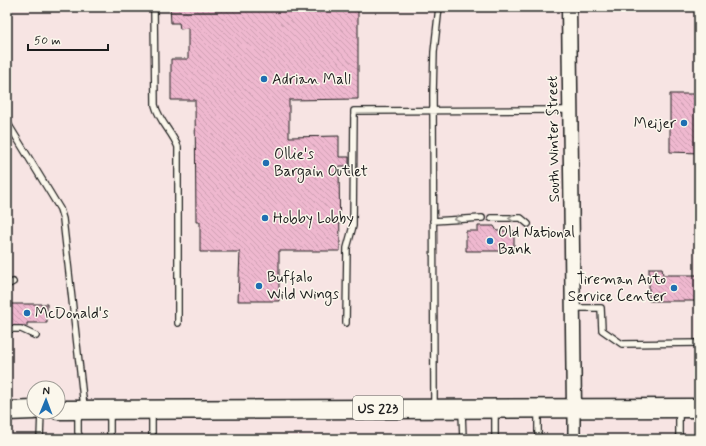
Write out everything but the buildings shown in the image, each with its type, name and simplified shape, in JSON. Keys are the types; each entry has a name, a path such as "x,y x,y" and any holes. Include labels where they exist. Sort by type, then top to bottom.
{"highway":[{"name":"US 223","path":"66,410 699,408"},
{"path":"7,411 26,410"}],"street":[{"name":"South Winter Street","path":"569,7 574,439"}],"lane":[{"path":"154,7 155,105 157,113 174,138 178,147 178,323"},
{"path":"434,408 433,111 434,63 439,7"},
{"path":"346,322 346,248 353,226 354,111 570,110"},
{"path":"7,122 60,209 63,219 81,410 78,432 80,439"},
{"path":"433,221 482,218"},
{"path":"490,218 522,218 528,224"},
{"path":"572,308 601,308 602,330 622,344 699,343"},
{"path":"7,329 21,329 36,336"},
{"path":"462,408 463,439"},
{"path":"495,408 495,439"},
{"path":"538,408 538,439"},
{"path":"679,408 679,439"},
{"path":"110,410 110,439"},
{"path":"152,410 152,439"},
{"path":"40,439 41,420"}],"shaded area":[{"path":"7,7 699,7 699,439 7,439"}],"place":[{"name":"Adrian Mall","path":"264,79"},
{"name":"Meijer","path":"684,123"},
{"name":"Ollie's Bargain Outlet","path":"266,163"},
{"name":"Hobby Lobby","path":"265,218"},
{"name":"Old National Bank","path":"490,241"},
{"name":"Buffalo Wild Wings","path":"259,286"},
{"name":"Tireman Auto Service Center","path":"674,288"},
{"name":"McDonald's","path":"27,313"}]}
